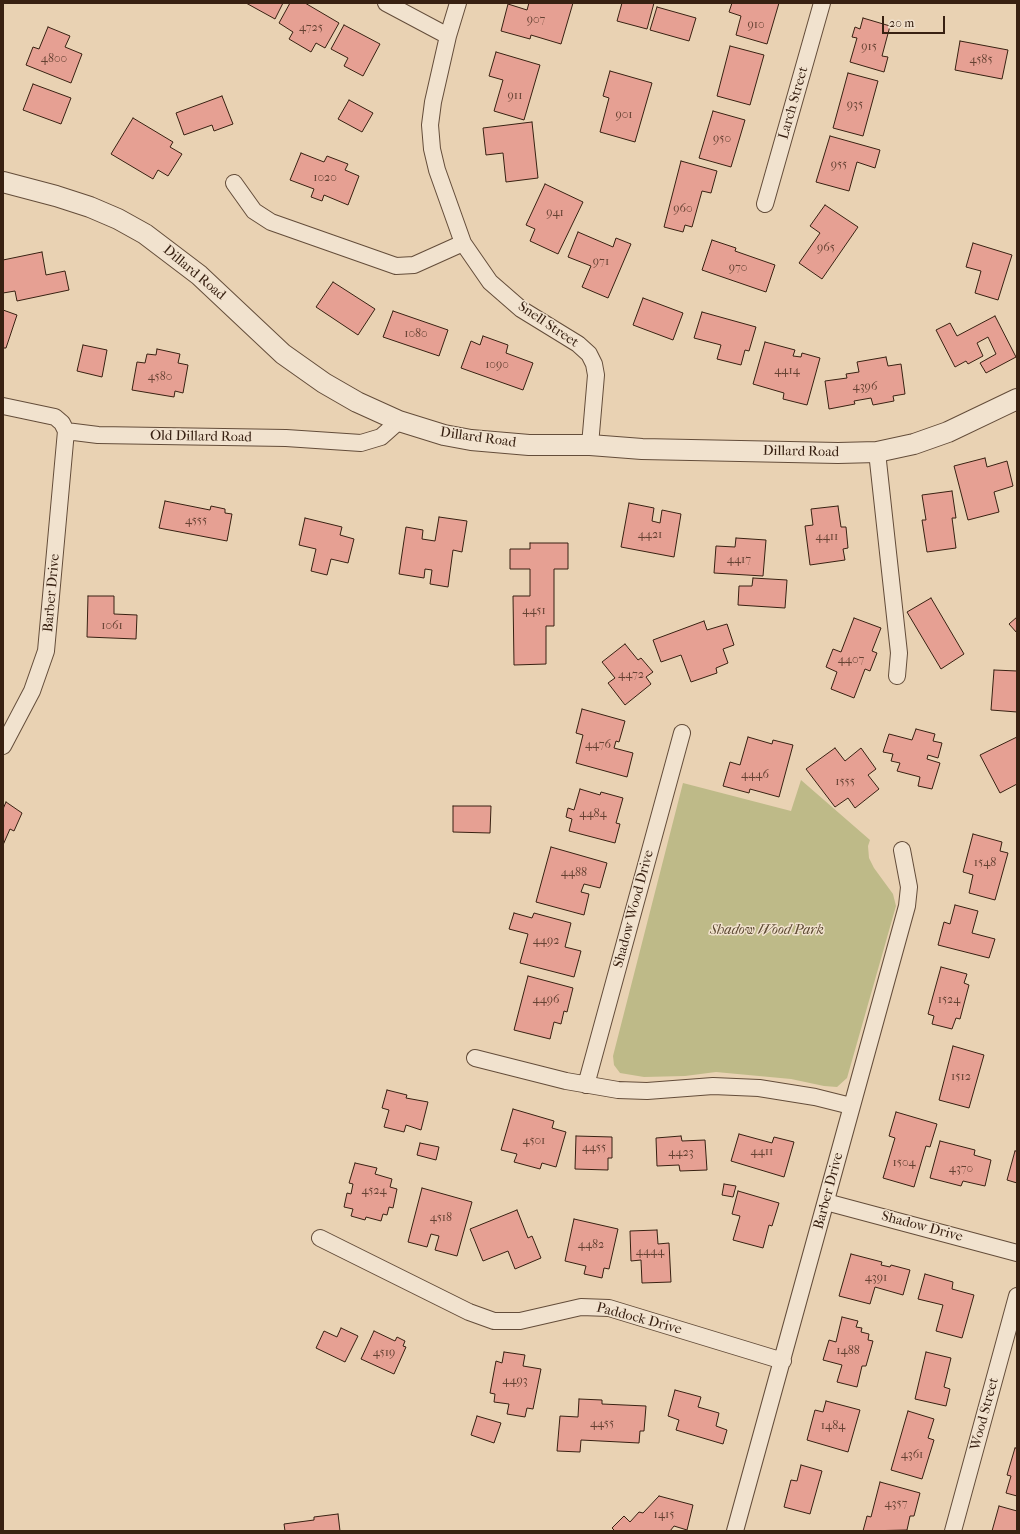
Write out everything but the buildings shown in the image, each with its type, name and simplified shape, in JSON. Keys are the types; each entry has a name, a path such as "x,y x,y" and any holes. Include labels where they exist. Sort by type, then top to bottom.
{"street":[{"path":"386,3 448,36"},
{"name":"Snell Street","path":"458,3 448,36 433,102 430,125 432,149 437,170 463,243 490,282 521,309 578,344 589,354 594,364 596,375 590,445"},
{"name":"Larch Street","path":"765,204 822,3"},
{"name":"Dillard Road","path":"3,182 90,207 118,219 145,234 199,275 283,354 324,383 357,402 399,421 444,435 471,440 529,445 590,445 650,449 838,453 877,452 914,444 948,432 1017,399"},
{"path":"234,183 254,211 271,222 396,266 414,265 463,243"},
{"path":"3,406 55,417 62,423 66,431"},
{"name":"Old Dillard Road","path":"66,431 98,435 286,438 361,443 381,438 399,421"},
{"name":"Barber Drive","path":"3,746 32,691 46,651 66,431"},
{"path":"877,452 899,653 897,676"},
{"name":"Shadow Wood Drive","path":"586,1085 682,733"},
{"name":"Barber Drive","path":"735,1531 907,906 909,887 902,850"},
{"path":"475,1058 566,1081 618,1090 647,1091 713,1086 759,1088 815,1097 851,1106"},
{"name":"Shadow Drive","path":"826,1202 1017,1253"},
{"name":"Paddock Drive","path":"320,1238 469,1312 494,1320 520,1321 581,1307 609,1308 783,1361"},
{"name":"Wood Street","path":"952,1531 1017,1296"}],"green space":[{"name":"Shadow Wood Park","path":"801,780 870,840 868,846 869,858 874,868 893,894 896,906 847,1078 837,1087 824,1086 791,1079 716,1072 685,1076 644,1077 620,1073 614,1065 613,1056 683,783 791,811"}]}
